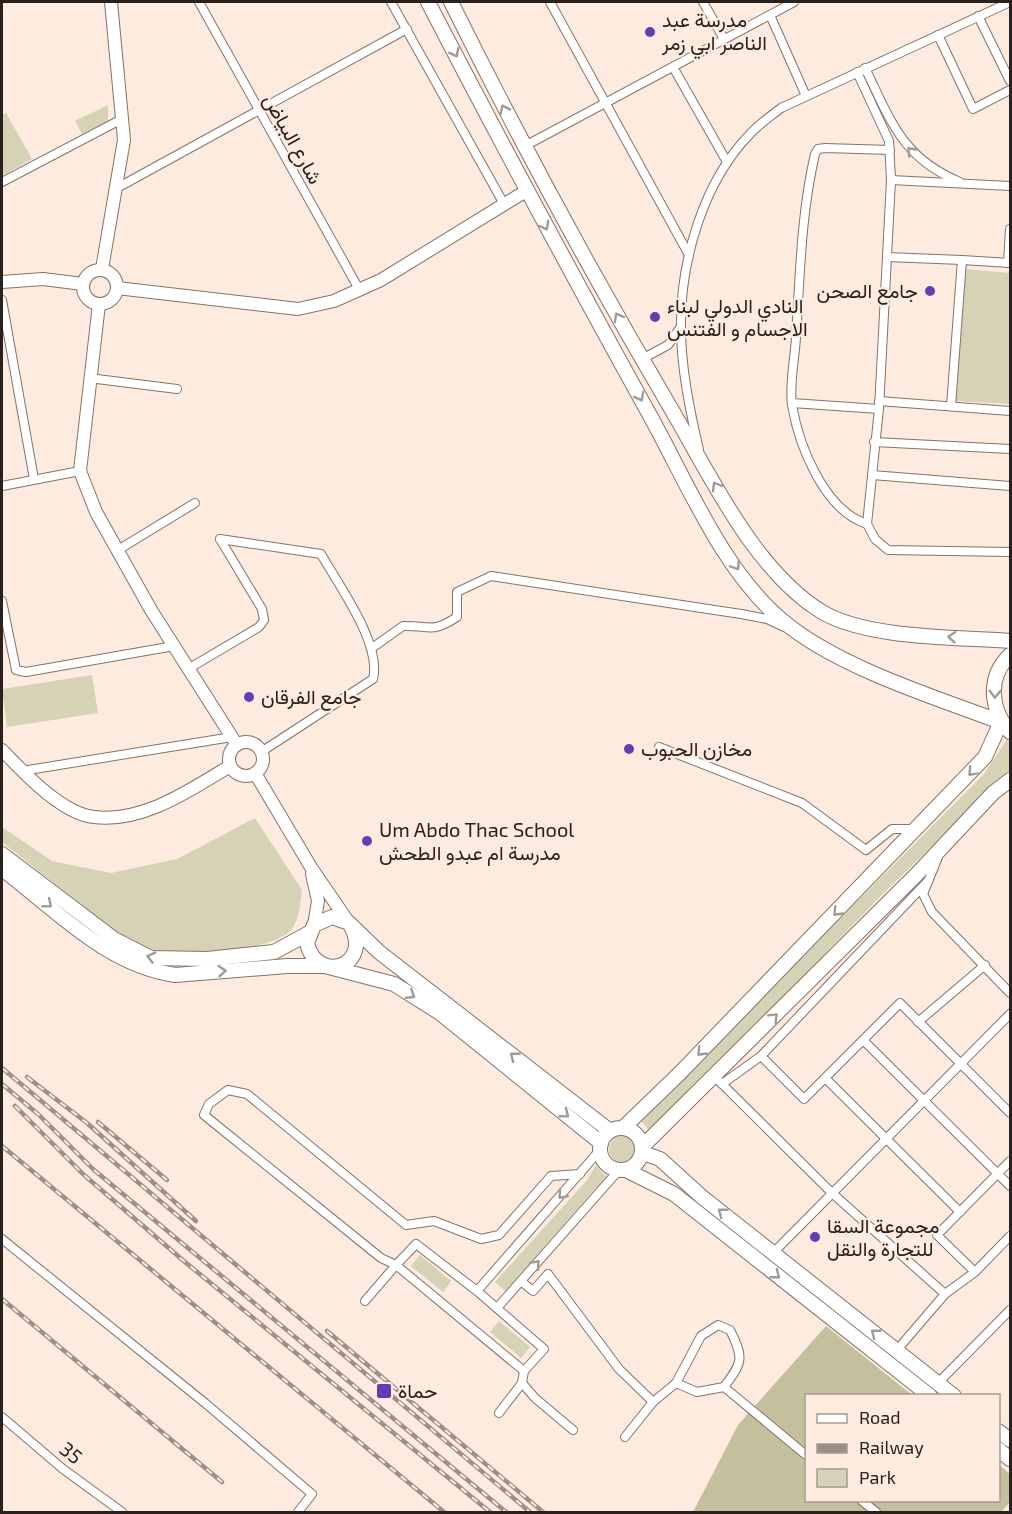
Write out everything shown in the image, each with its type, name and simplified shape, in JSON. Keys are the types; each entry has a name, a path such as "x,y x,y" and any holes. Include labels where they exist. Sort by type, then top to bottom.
{"main road":[{"path":"428,2 526,191 733,562 768,608 797,632 824,649 1006,727"},
{"path":"450,2 523,147 642,359 755,545 790,586 824,613 864,627 1011,641"},
{"path":"1006,727 995,707 993,691 996,675 1011,655"},
{"path":"600,1146 681,1073 918,829 985,757 1006,727"},
{"path":"622,1170 637,1164 643,1149 718,1080 944,843 993,793 1011,780"},
{"path":"2,854 114,939 152,958 207,959 274,952 332,917 349,923 379,952 617,1129 636,1133 643,1149 660,1159 953,1394"},
{"path":"2,869 92,940 124,961 157,973 175,975 287,966 338,967 347,963 354,954 356,934 349,923"},
{"path":"311,929 309,952 315,961 325,966 394,984 440,1013 600,1146 604,1161 674,1194 929,1394"},
{"path":"660,1159 662,1130"}],"street":[{"path":"102,269 124,140 111,2"},
{"name":"شارع البياض","path":"200,2 258,112 360,291"},
{"path":"391,2 504,204"},
{"path":"550,2 689,255"},
{"path":"703,2 724,39"},
{"path":"523,147 794,2"},
{"path":"701,459 692,419 681,328 689,255 700,220 727,162 750,133 781,108 1010,2"},
{"path":"770,15 806,96"},
{"path":"978,16 1011,81"},
{"path":"117,188 407,29"},
{"path":"938,35 973,109 1011,90"},
{"path":"673,67 727,162"},
{"path":"861,70 885,131 890,150 891,180 879,405 867,524 875,538 888,550 1011,552"},
{"path":"861,70 901,140 932,169 960,182"},
{"path":"2,182 122,119"},
{"path":"867,524 853,519 831,499 803,447 792,403 806,194 814,154 818,149 825,148 890,150"},
{"path":"891,180 1011,186"},
{"path":"117,288 298,309 334,301 360,291 526,191"},
{"path":"887,257 1009,263 1011,229"},
{"path":"951,406 962,260"},
{"path":"82,284 88,274 102,269"},
{"path":"82,284 87,298 99,304 113,299 117,288 114,277 102,269"},
{"path":"2,282 43,279 82,284"},
{"path":"2,300 34,479"},
{"path":"99,304 80,471 96,512 174,646 234,741"},
{"path":"642,359 662,349 681,328"},
{"path":"89,378 177,389"},
{"path":"792,403 951,406 1011,411"},
{"path":"874,442 1011,449"},
{"path":"2,486 80,471"},
{"path":"872,475 1011,486"},
{"path":"118,550 195,503"},
{"path":"188,669 259,627 264,620 262,609 220,539 321,554 372,648 376,666 374,679 261,752"},
{"path":"372,648 403,626 430,629 444,625 457,617 457,592 491,576 741,614 767,619 797,632"},
{"path":"2,601 16,670 26,672 174,646"},
{"path":"22,771 234,741 250,743 261,752"},
{"path":"234,741 230,753 230,766 240,775 255,773 261,766 261,752"},
{"path":"659,747 802,803 866,850 892,829 918,829"},
{"path":"2,750 22,771 62,804 92,817 129,816 154,807 230,766"},
{"path":"255,773 312,870 349,923"},
{"path":"944,843 923,894 932,912 1009,988"},
{"path":"311,929 318,901 312,870"},
{"path":"927,882 761,1056 718,1080 832,1193 945,1294"},
{"path":"918,1022 985,965"},
{"path":"761,1056 804,1099 900,1003 1011,1113"},
{"path":"773,1252 1011,1014"},
{"path":"863,1040 1011,1186"},
{"path":"825,1078 960,1212"},
{"path":"524,1371 396,1265 381,1258 204,1115 209,1104 228,1090 247,1094 406,1225 434,1221 481,1239 499,1235 551,1176 580,1174"},
{"path":"477,1291 580,1174 600,1146"},
{"path":"975,1272 937,1235 1011,1161"},
{"path":"497,1308 622,1170"},
{"path":"897,1350 945,1294 975,1272 1011,1236"},
{"path":"2,1239 205,1403 312,1494 298,1512"},
{"path":"365,1301 416,1244 477,1291 544,1349 524,1371 522,1383 499,1413"},
{"path":"521,1281 533,1291 548,1274 619,1369 653,1402"},
{"path":"938,1383 1011,1310"},
{"path":"625,1437 653,1402 676,1383 701,1336 718,1325 730,1330 740,1351 740,1366 724,1387 698,1392 676,1383"},
{"path":"522,1383 534,1398 573,1430"},
{"path":"724,1387 805,1453"},
{"name":"35","path":"2,1417 63,1468 122,1512"},
{"path":"864,1502 876,1512"}],"green space":[{"path":"108,105 108,121 82,134 75,121"},
{"path":"6,113 32,159 2,176 2,115"},
{"path":"966,269 1010,273 1010,404 955,401"},
{"path":"92,675 98,713 7,727 2,689"},
{"path":"1007,739 1010,742 1010,770 881,896 651,1132 640,1120 984,774"},
{"path":"255,818 302,890 298,916 291,930 281,938 264,944 221,952 158,952 138,946 110,928 2,842 2,827 52,861 111,873 177,859"},
{"path":"622,1136 631,1140 635,1149 631,1158 622,1162 613,1158 609,1149 613,1140"},
{"path":"596,1165 603,1174 610,1177 596,1188 505,1291 495,1282 587,1180"},
{"path":"420,1255 451,1281 443,1292 411,1266"},
{"path":"499,1321 530,1347 521,1358 490,1332"}],"shaded area":[{"path":"826,1326 911,1394 805,1394 805,1502 1000,1502 1000,1466 1010,1474 1010,1502 1001,1512 693,1512 738,1425"}],"railway":[{"path":"2,1068 530,1512"},
{"path":"27,1077 87,1123 196,1221"},
{"path":"2,1084 38,1114 94,1170 506,1512"},
{"path":"15,1106 84,1175 185,1262 490,1512"},
{"path":"98,1122 167,1180"},
{"path":"2,1146 444,1512"},
{"path":"2,1299 222,1482"},
{"path":"327,1331 543,1512"}],"place":[{"name":"مدرسة عبد الناصر ابي زمر","path":"650,32"},
{"name":"جامع الصحن","path":"930,291"},
{"name":"النادي الدولي لبناء الاجسام و الفتنس","path":"655,317"},
{"name":"جامع الفرقان","path":"249,697"},
{"name":"مخازن الحبوب","path":"629,749"},
{"name":"Um Abdo Thac School مدرسة ام عبدو الطحش","path":"367,841"},
{"name":"مجموعة السقا للتجارة والنقل","path":"815,1237"},
{"name":"حماة","path":"384,1391"}]}
